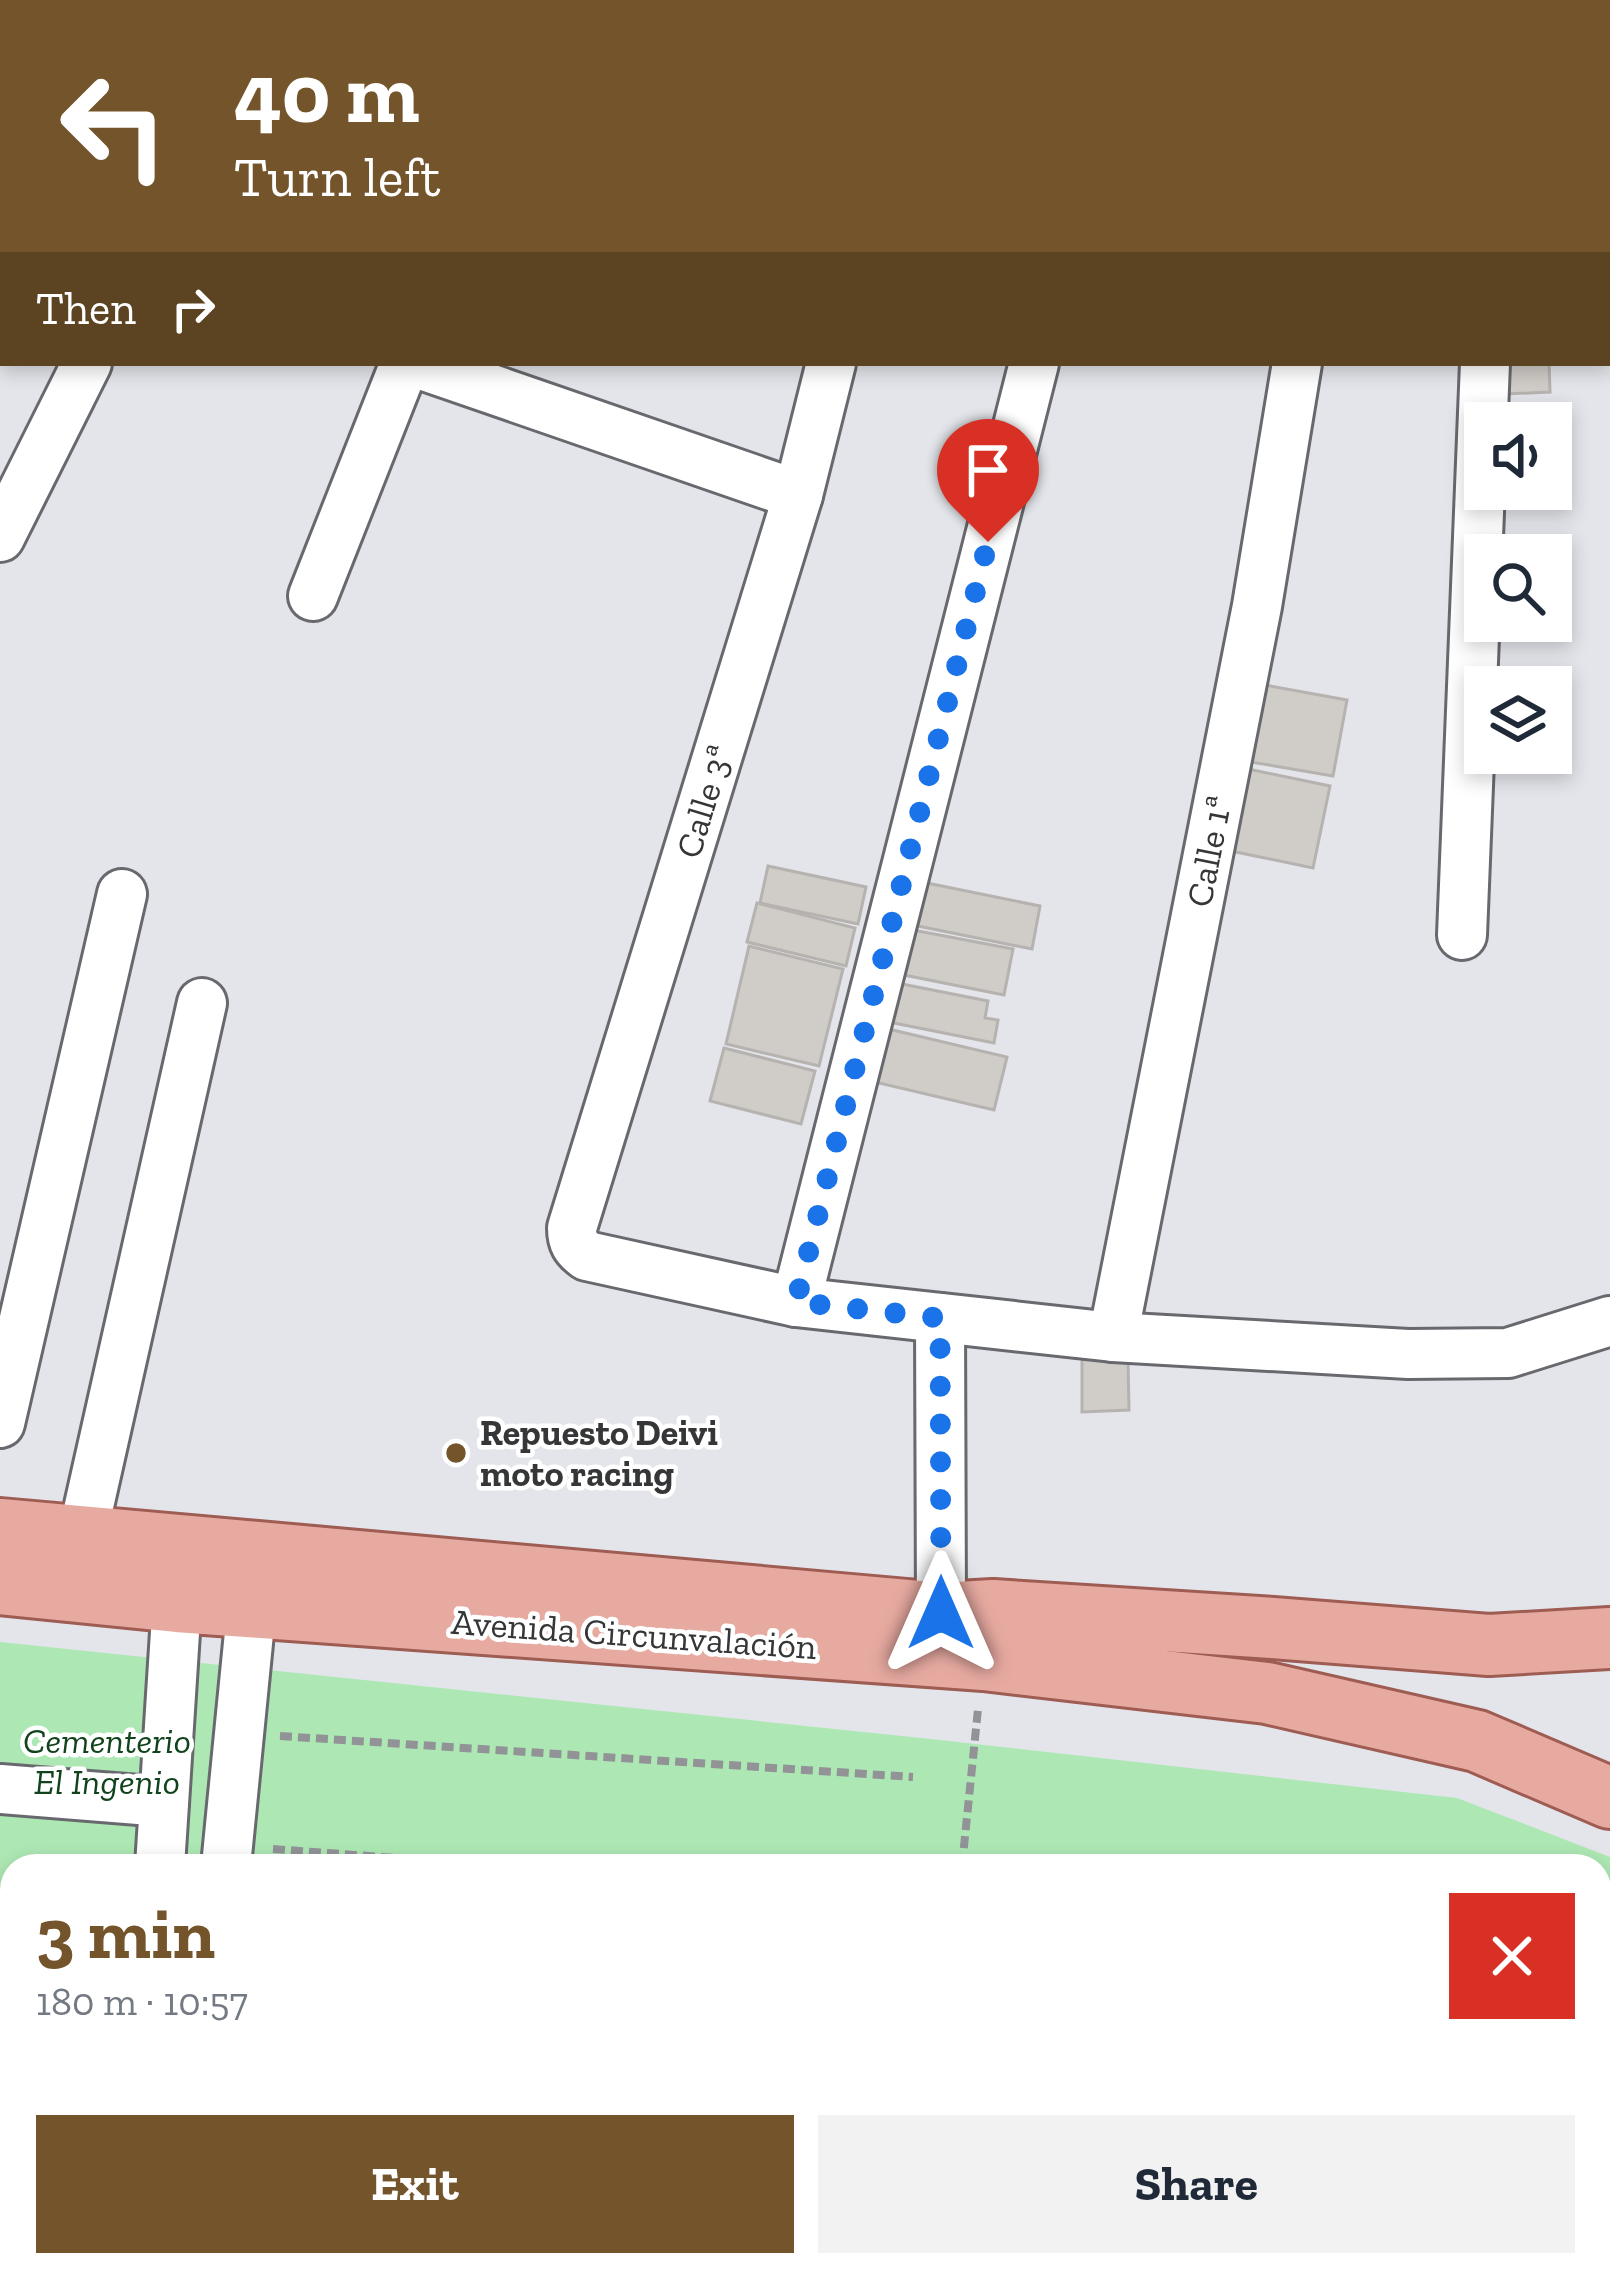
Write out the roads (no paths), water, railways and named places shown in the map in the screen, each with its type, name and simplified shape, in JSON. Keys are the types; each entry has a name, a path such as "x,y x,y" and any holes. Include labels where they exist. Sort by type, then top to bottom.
{"main road":[{"name":"Avenida Circunvalación","path":"0,1529 82,1537 179,1574"},
{"name":"Avenida Circunvalación","path":"0,1584 179,1574 954,1643 1291,1698 1478,1741 1610,1798"},
{"name":"Avenida Circunvalación","path":"954,1643 993,1610 1489,1645 1610,1638"}],"street":[{"path":"0,537 86,366"},
{"path":"313,596 404,366"},
{"path":"425,366 798,495"},
{"name":"Calle 3ª","path":"796,1302 587,1256 577,1249 572,1228 798,495 830,366"},
{"path":"1033,366 796,1302 1113,1337 1408,1354 1508,1353 1610,1321"},
{"name":"Calle 1ª","path":"1113,1337 1257,606 1297,366"},
{"path":"1462,935 1485,366"},
{"path":"0,1424 122,894"},
{"path":"82,1537 202,1003"},
{"path":"940,1318 954,1643"},
{"path":"161,1854 179,1574"},
{"path":"227,1854 254,1580"},
{"path":"0,1790 164,1802"}],"place":[{"name":"Repuesto Deivi moto racing","path":"456,1453"}],"park label":[{"name":"Cementerio El Ingenio","path":"107,1760"}]}
